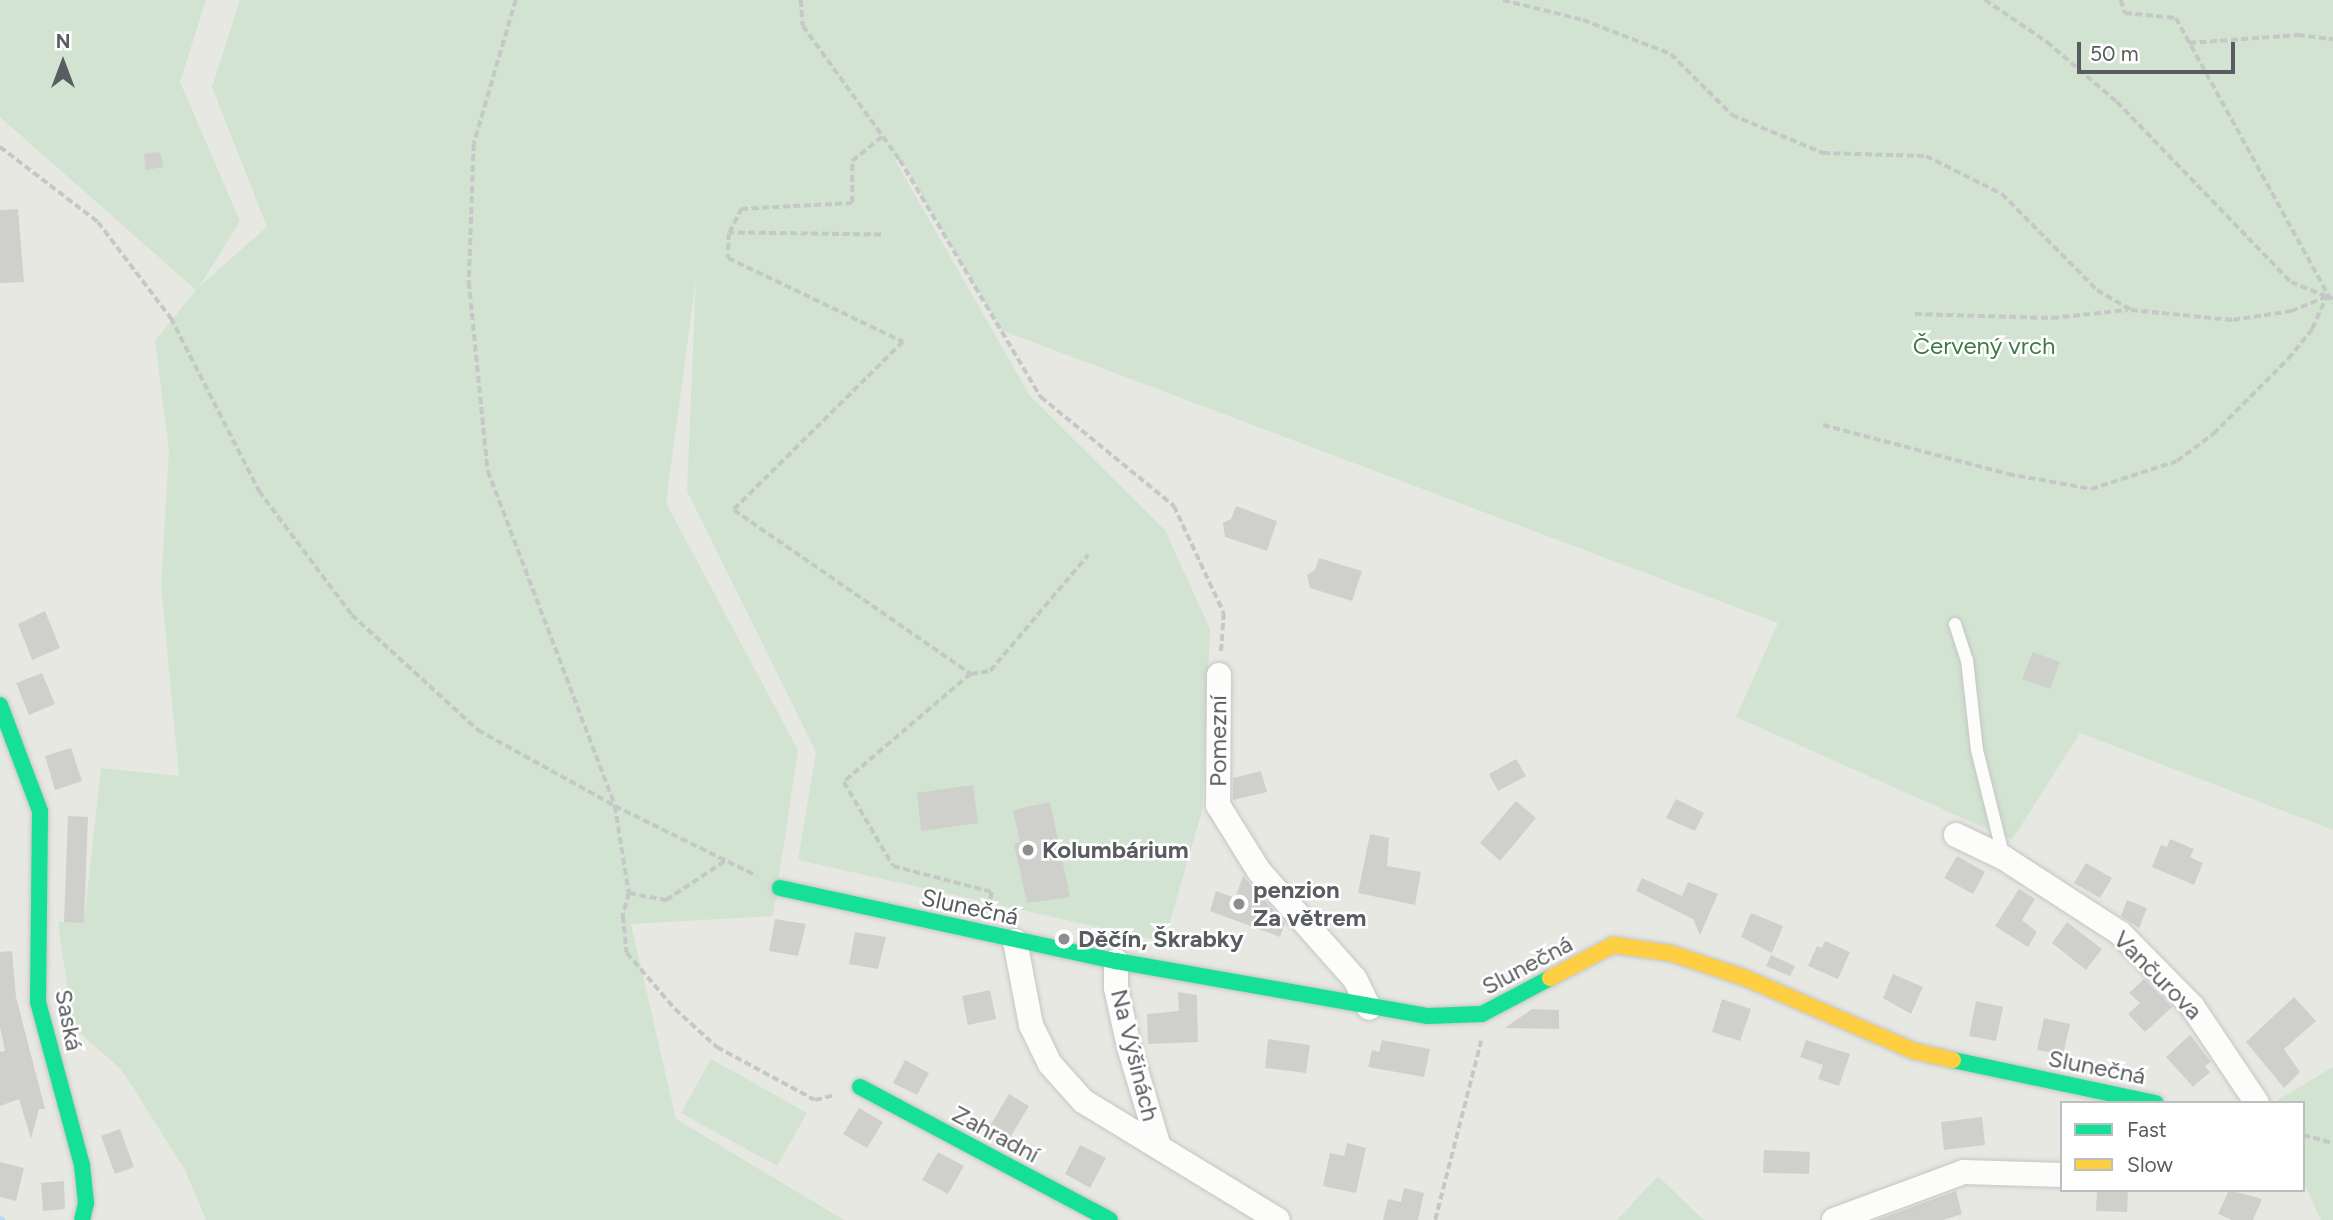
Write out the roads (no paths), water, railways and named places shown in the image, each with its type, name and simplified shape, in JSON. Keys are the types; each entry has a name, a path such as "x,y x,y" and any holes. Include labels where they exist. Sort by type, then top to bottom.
{"street":[{"name":"Pomezní","path":"1219,675 1218,805 1259,871 1356,979 1369,1008"},
{"name":"Saská","path":"0,705 40,811 38,1002 82,1165 86,1203 82,1220"},
{"name":"Vančurova","path":"1956,835 2004,858 2120,933 2192,1006 2256,1101"},
{"name":"Slunečná","path":"780,888 1116,961 1369,1008 1427,1016 1482,1014 1613,945 1670,953 1743,977 1914,1051 2146,1101"},
{"name":"Na Výšinách","path":"1015,941 1031,1025 1050,1064 1083,1101 1278,1220"},
{"name":"Na Výšinách","path":"1116,961 1116,988 1129,1047 1159,1147"},
{"name":"Zahradní","path":"860,1087 1110,1220"},
{"path":"1834,1220 1964,1172 2060,1175"}],"lane":[{"path":"1955,624 1967,660 1977,750 2004,858"}],"place":[{"name":"Kolumbárium","path":"1028,850"},
{"name":"penzion Za větrem","path":"1239,904"},
{"name":"Děčín, Škrabky","path":"1064,939"}],"park label":[{"name":"Červený vrch","path":"1984,346"}]}
